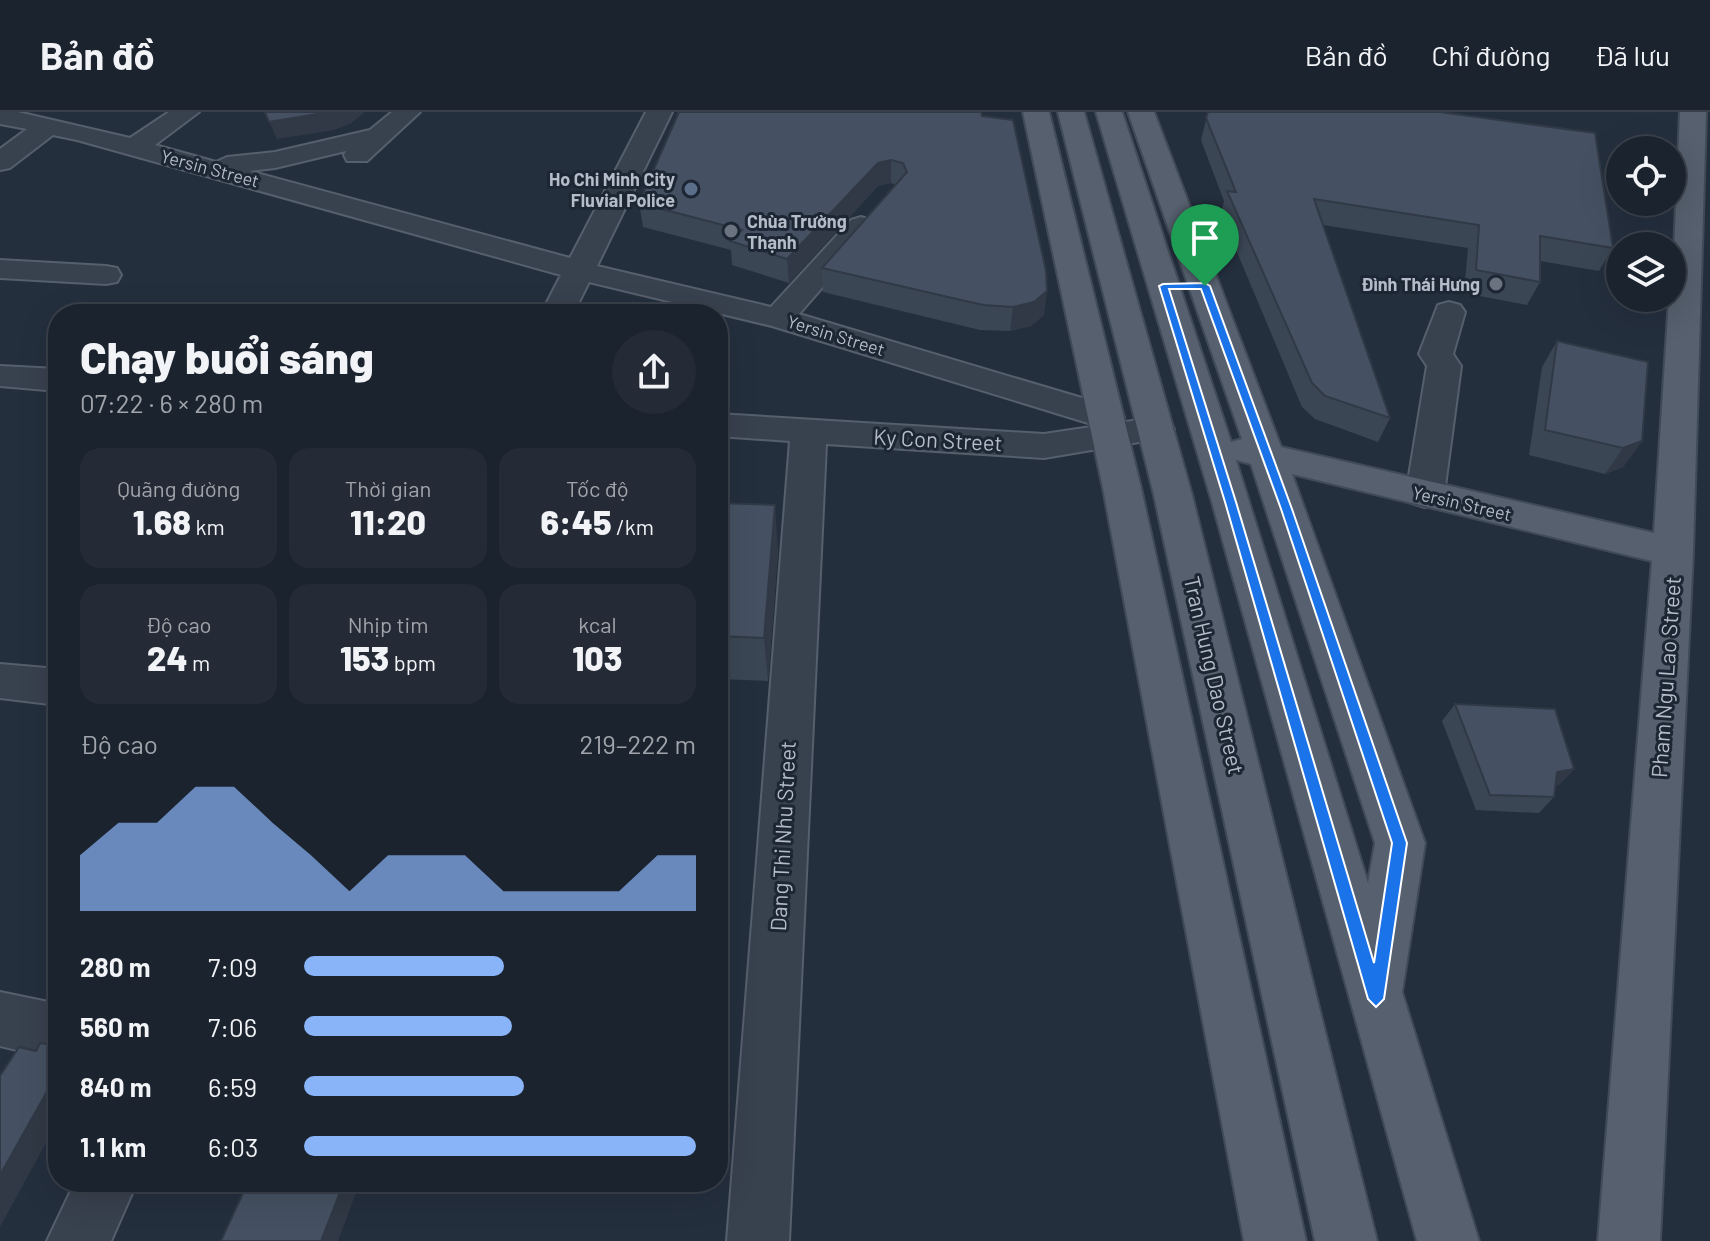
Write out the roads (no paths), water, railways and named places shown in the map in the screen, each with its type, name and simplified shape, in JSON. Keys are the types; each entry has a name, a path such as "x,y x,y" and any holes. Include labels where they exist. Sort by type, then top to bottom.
{"main road":[{"name":"Tran Hung Dao Street","path":"1036,112 1077,289 1124,427 1346,1241"},
{"name":"Tran Hung Dao Street","path":"1071,112 1118,289 1124,427 1275,1241"},
{"path":"1109,112 1212,442 1448,1241"},
{"name":"Pham Ngu Lao Street","path":"1629,1241 1673,552 1693,112"},
{"path":"1118,142 1147,126 1267,456 1400,843 1376,999"},
{"path":"1043,143 1079,143"},
{"path":"1163,286 1205,286"},
{"path":"1077,289 1118,289"},
{"name":"Yersin Street","path":"1124,427 1212,442 1673,552"}],"street":[{"path":"134,148 186,112"},
{"path":"327,180 407,112"},
{"path":"563,304 659,112"},
{"name":"Yersin Street","path":"0,116 205,168 327,180 581,271 719,304"},
{"path":"0,162 48,126"},
{"path":"205,168 275,160 378,136"},
{"path":"778,318 880,205"},
{"path":"0,269 106,275"},
{"name":"Yersin Street","path":"728,306 778,318 1124,427"},
{"path":"1425,494 1444,366 1436,354 1449,312"},
{"path":"0,376 48,379"},
{"name":"Ky Con Street","path":"728,426 1044,446 1124,427"},
{"name":"Dang Thi Nhu Street","path":"758,1241 809,431"},
{"path":"0,681 48,686"},
{"path":"0,1019 48,1030"},
{"path":"78,1241 102,1192"}],"place":[{"name":"Ho Chi Minh City Fluvial Police","path":"691,189"},
{"name":"Chùa Trường Thạnh","path":"731,231"},
{"name":"Đình Thái Hưng","path":"1496,284"}]}
